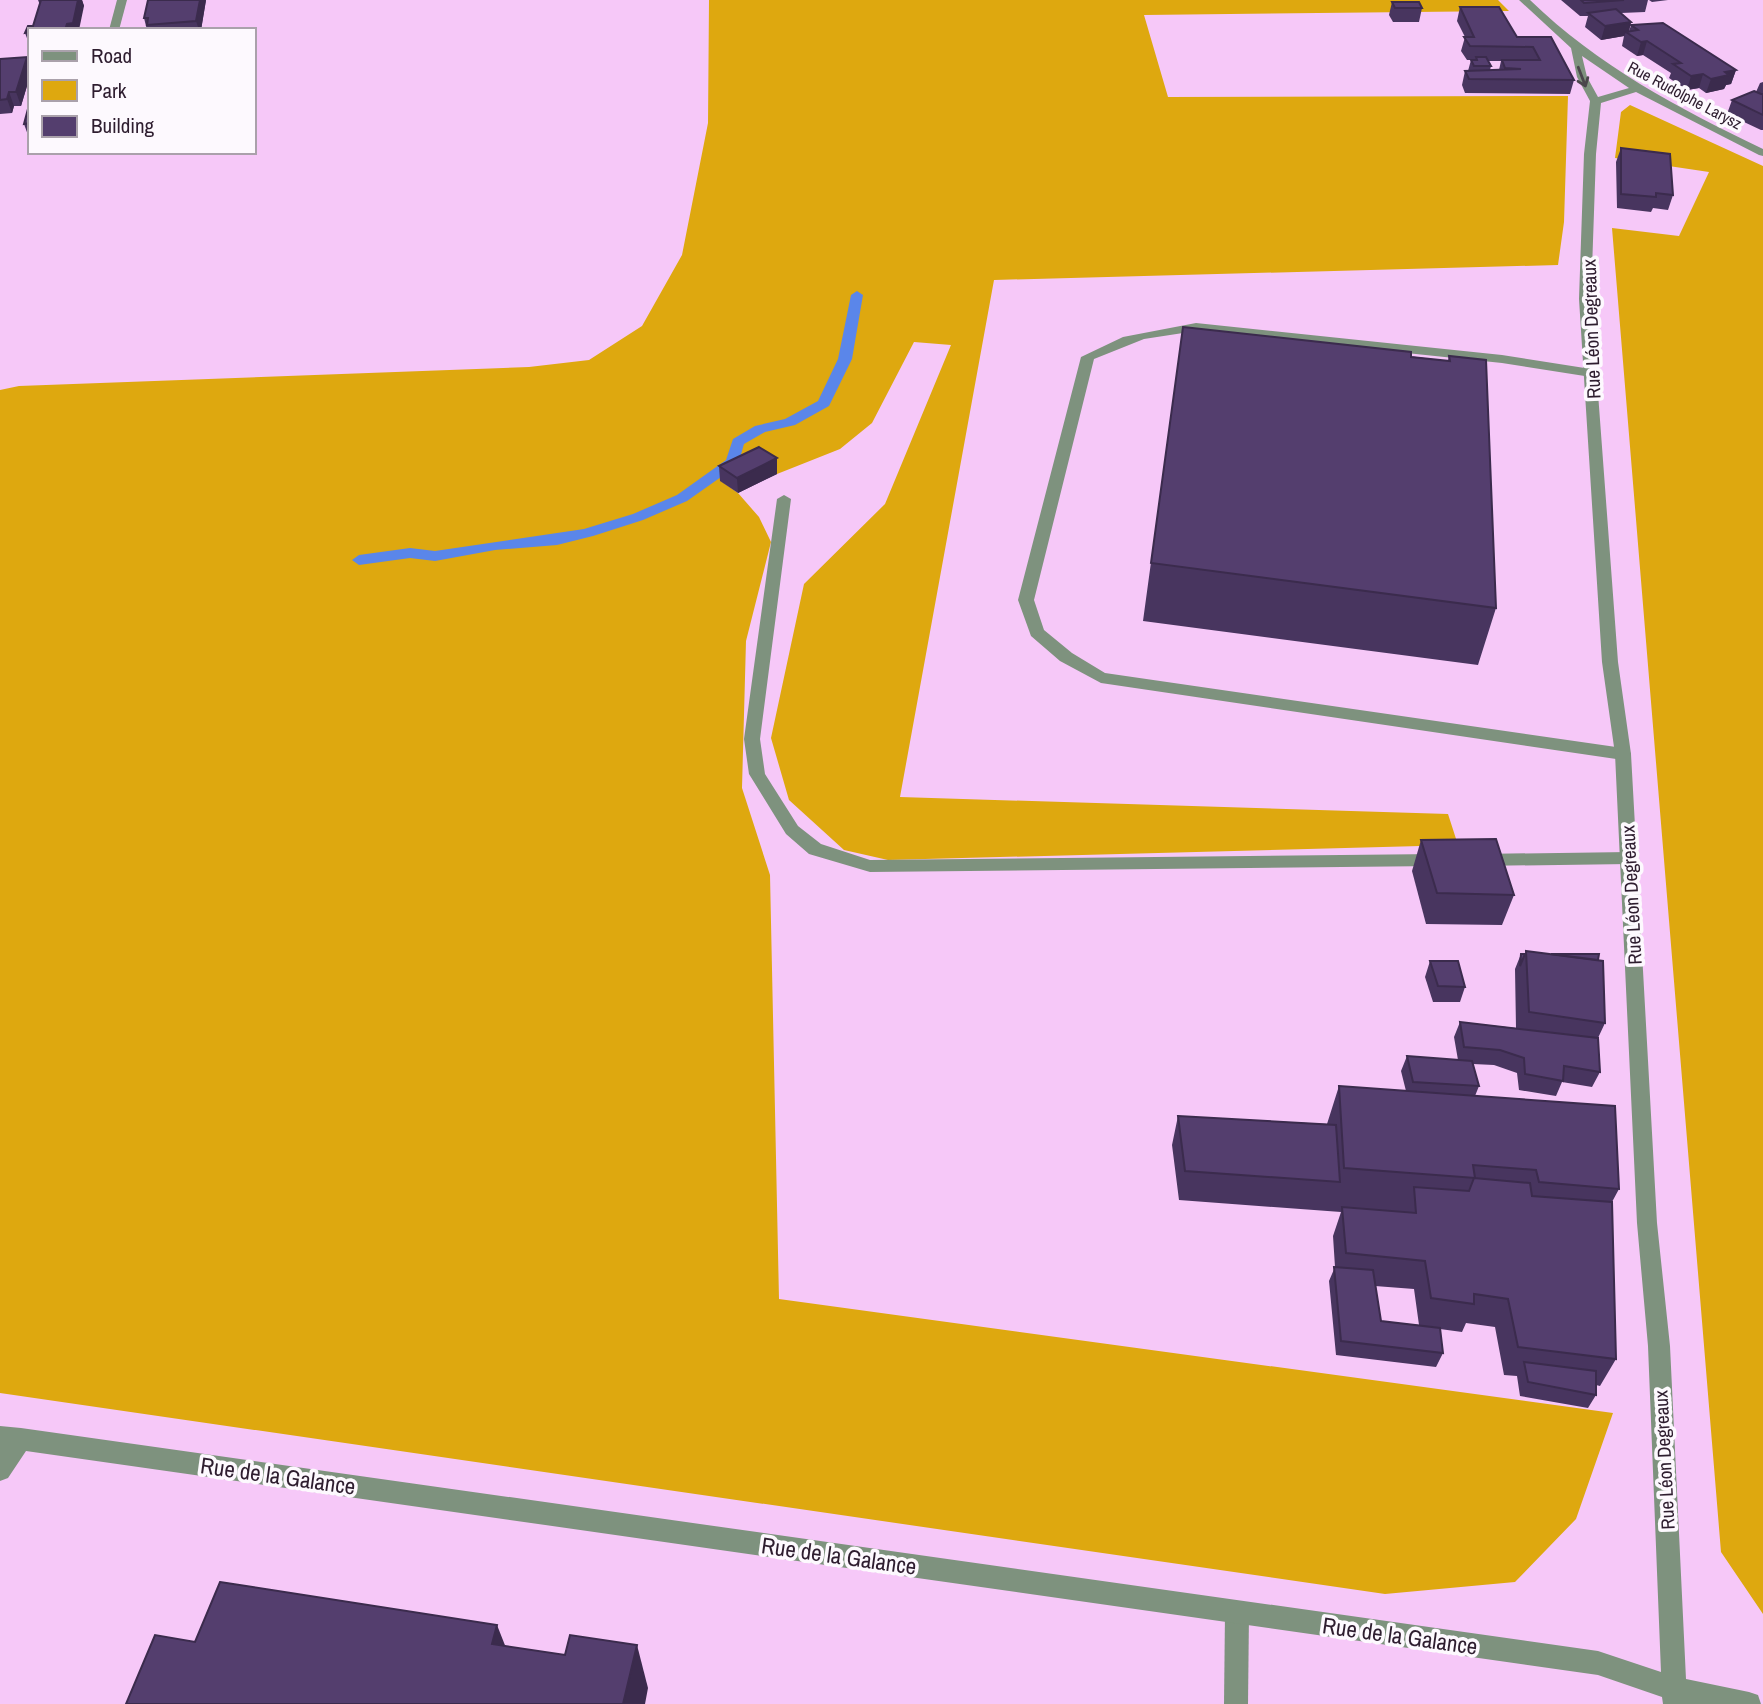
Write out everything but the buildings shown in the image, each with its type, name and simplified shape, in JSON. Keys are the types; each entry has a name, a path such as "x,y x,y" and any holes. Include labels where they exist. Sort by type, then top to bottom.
{"street":[{"path":"115,28 122,0"},
{"path":"1524,0 1555,33 1576,49 1578,66 1587,91 1596,101 1636,89"},
{"name":"Rue Rudolphe Larysz","path":"1576,49 1636,89 1763,153"},
{"name":"Rue Léon Degreaux","path":"1596,101 1590,154 1586,299 1610,662 1623,754 1647,1223 1659,1346 1675,1696"},
{"path":"1591,373 1502,359 1196,327 1149,332 1111,345 1088,357 1026,600 1037,632 1066,657 1101,678 1623,754"},
{"path":"784,499 752,739 757,774 792,830 815,849 870,866 1629,858"},
{"path":"0,1471 10,1438"},
{"name":"Rue de la Galance","path":"10,1438 1598,1663 1675,1696 1749,1704"},
{"path":"1236,1704 1237,1613"}],"green space":[{"path":"709,0 1498,0 1509,11 1144,15 1168,97 1568,96 1564,222 1558,265 994,280 900,797 1448,814 1458,845 888,860 844,850 789,800 771,738 804,584 885,504 951,345 914,342 872,423 840,449 777,474 760,462 721,481 738,493 759,517 771,542 746,641 742,788 770,875 779,1299 1613,1413 1576,1519 1515,1582 1385,1594 0,1393 0,390 19,386 529,367 589,360 642,326 682,255 708,123"},
{"path":"1630,105 1763,166 1763,1614 1721,1552 1612,228 1679,236 1709,172 1615,158 1621,112"}],"waterway":[{"path":"359,560 410,553 435,556 495,545 557,540 638,517 682,498 733,462 738,442 760,429 790,422 824,403 845,359 857,295"}]}
